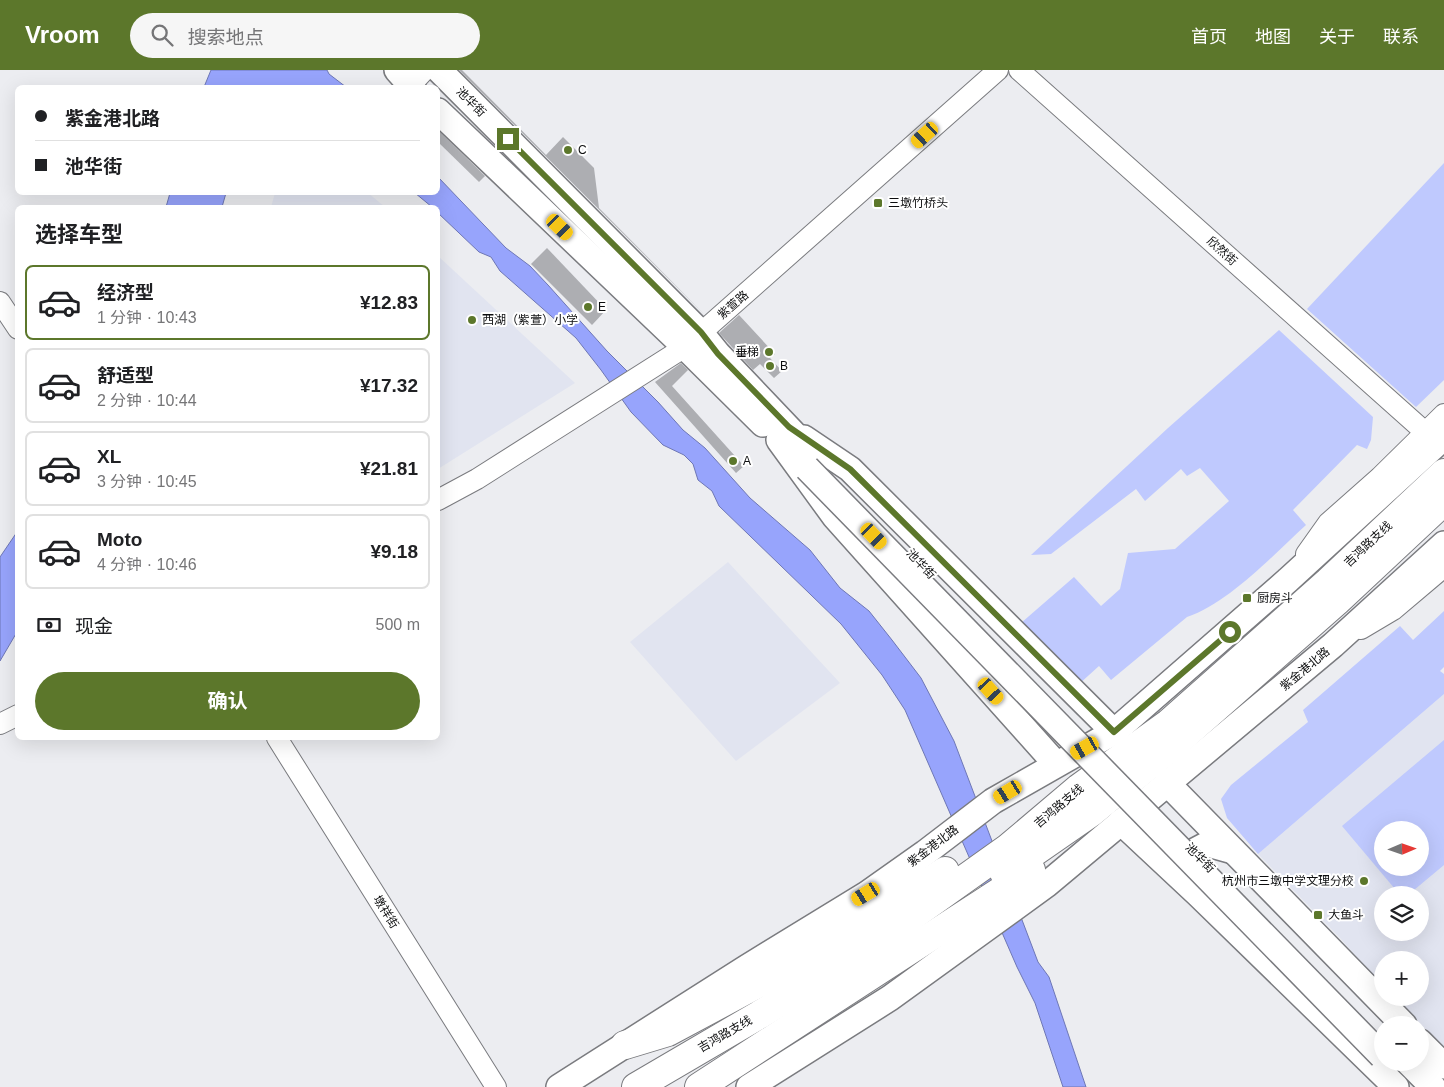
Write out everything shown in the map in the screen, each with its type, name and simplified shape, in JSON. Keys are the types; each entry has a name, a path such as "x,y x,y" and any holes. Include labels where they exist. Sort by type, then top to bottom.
{"highway":[{"name":"吉鸿路支线","path":"1016,863 1079,788 1169,723 1328,582 1444,473"},
{"name":"吉鸿路支线","path":"667,1087 879,959 1092,812 1176,743 1330,608 1444,502"},
{"path":"625,1045 668,1032 845,937 964,900"},
{"name":"吉鸿路支线","path":"636,1087 703,1066"}],"main road":[{"name":"池华街","path":"439,70 693,340"},
{"name":"池华街","path":"440,112 693,340 718,354 784,434 1374,1048"},
{"path":"784,434 850,469 1114,732"},
{"path":"784,434 836,517 1056,764"},
{"name":"紫金港北路","path":"559,1087 866,894 993,801 1114,732 1288,580 1434,435"},
{"name":"池华街","path":"811,462 898,540 1174,832 1374,1029"},
{"name":"紫金港北路","path":"749,1087 890,998 964,900 1016,863 1121,822 1333,645 1444,544"},
{"path":"1167,783 1395,1016"},
{"path":"1121,822 1198,894 1396,1087"},
{"path":"1198,894 1187,875 1189,854 1208,844 1233,851"},
{"path":"1429,1051 1444,1066"},
{"path":"1398,1071 1413,1087"},
{"path":"1417,1071 1433,1087"}],"street":[{"name":"紫萱路","path":"440,499 477,479 693,340 998,70"},
{"name":"欣然街","path":"1019,70 1434,435"},
{"path":"0,302 15,324"},
{"name":"紫金港北路","path":"1434,435 1444,414"},
{"name":"紫金港北路","path":"1333,645 1393,610 1444,567"},
{"path":"0,724 15,717"},
{"name":"墩祥街","path":"278,740 496,1087"}],"shaded area":[{"path":"1444,163 1444,380 1416,407 1307,309"},
{"path":"274,195 370,195 383,205 272,205"},
{"name":"西湖（紫萱）小学","path":"440,258 575,383 440,468"},
{"path":"1279,330 1373,417 1371,440 1367,449 1357,445 1293,510 1306,525 1250,577 1219,601 1187,617 1111,680 1099,666 1078,685 1021,623 1074,577 1101,606 1120,589 1128,553 1175,549 1229,501 1200,468 1187,476 1181,469 1145,501 1136,489 1051,554 1031,555 1168,428"},
{"path":"728,562 840,683 736,761 630,642"},
{"path":"1444,611 1444,667 1440,671 1444,674 1444,694 1258,854 1227,818 1221,799 1231,785 1308,722 1303,710 1400,626 1413,640"},
{"name":"杭州市三墩中学文理分校","path":"1444,694 1444,1047 1429,1033 1429,1016 1412,1016 1401,1006 1429,1006 1429,951 1374,951 1374,978 1341,939 1258,854"},
{"path":"1444,740 1444,865 1419,886 1392,886 1384,876 1429,876 1429,821 1374,821 1374,864 1342,826"}],"water":[{"path":"211,70 327,70 329,74 343,85 205,85"},
{"path":"440,179 506,248 530,266 607,351 683,430 705,448 750,498 810,550 840,588 869,611 921,678 954,741 1038,962 1049,977 1086,1087 1063,1087 1035,1003 1017,967 905,710 882,675 841,624 719,506 712,491 698,480 693,464 684,455 663,445 631,412 576,338 500,271 491,257 479,252 440,215 440,205 430,205 417,195 440,195"},
{"path":"169,195 225,195 223,205 167,205"},
{"path":"15,535 15,635 0,661 0,557"}],"building":[{"path":"459,70 462,70 546,155 563,137 594,168 599,208 704,314"},
{"path":"440,132 485,176 479,182 440,144"},
{"path":"547,248 606,310 592,325 531,264"},
{"path":"739,315 775,354 770,358 782,371 774,378 760,364 753,370 719,333"},
{"path":"681,363 688,370 672,386 744,466 736,473 655,382"}],"place":[{"name":"C","path":"568,150"},
{"name":"三墩竹桥头","path":"878,203"},
{"name":"E","path":"588,307"},
{"name":"西湖（紫萱）小学","path":"472,320"},
{"name":"垂梯","path":"769,352"},
{"name":"B","path":"770,366"},
{"name":"A","path":"733,461"},
{"name":"厨房斗","path":"1247,598"},
{"name":"杭州市三墩中学文理分校","path":"1364,881"},
{"name":"大鱼斗","path":"1318,915"}],"route":[{"path":"508,139 701,332 718,354 789,427 850,469 1114,732 1230,632"}]}
